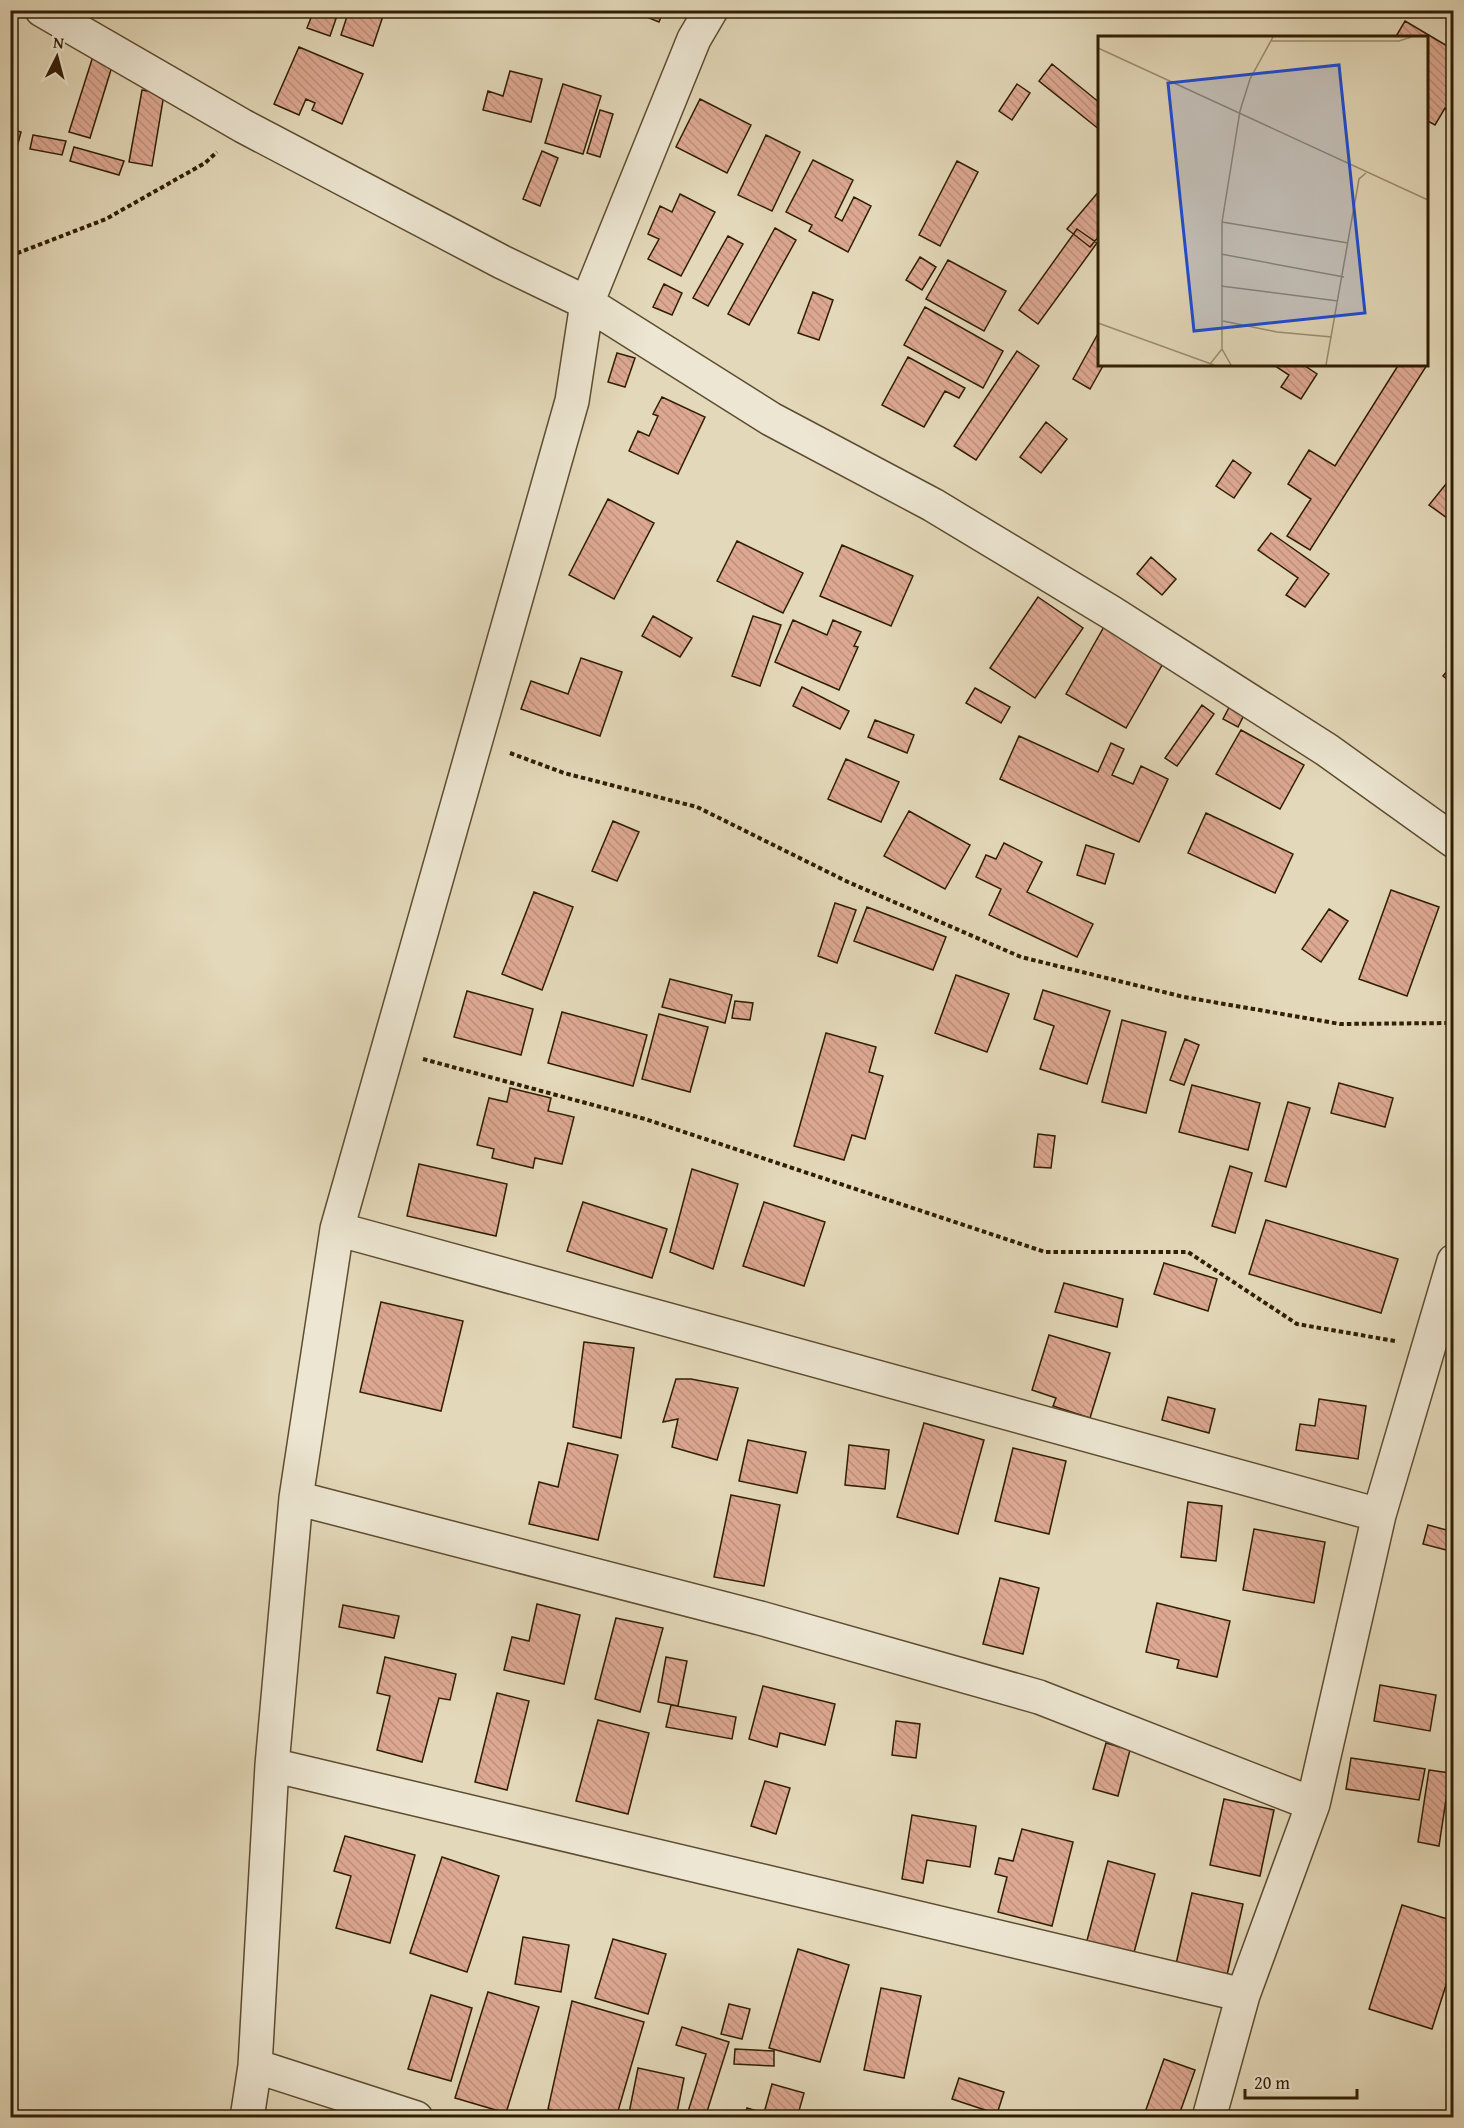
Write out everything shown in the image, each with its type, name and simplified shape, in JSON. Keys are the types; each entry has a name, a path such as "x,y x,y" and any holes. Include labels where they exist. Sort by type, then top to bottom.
{"street":[{"path":"42,10 243,126 502,262 587,303 771,419 933,505 1112,613 1327,750 1454,841"},
{"path":"247,2118 255,2066 272,1765 296,1498 337,1229 572,401 587,303 694,39 711,10"},
{"path":"337,1229 1379,1515"},
{"path":"1209,2118 1243,1995 1313,1804 1379,1515 1454,1261"},
{"path":"296,1498 760,1618 1039,1697 1313,1804"},
{"path":"272,1765 1243,1995"},
{"path":"255,2066 416,2118"}],"path":[{"path":"10,256 106,219 205,163 243,126"},
{"path":"476,740 564,773 697,807 848,882 1021,957 1184,997 1340,1024 1454,1023"},
{"path":"387,1050 645,1119 1045,1251 1188,1252 1298,1324 1429,1346"}],"building":[{"path":"314,10 339,10 330,36 307,28"},
{"path":"349,10 385,10 373,46 341,35"},
{"path":"638,10 664,10 659,22 637,13"},
{"path":"1405,21 1454,50 1454,113 1445,108 1435,125 1428,121 1428,36 1396,36"},
{"path":"299,47 363,74 342,124 312,110 315,103 306,99 299,115 274,104"},
{"path":"94,53 114,60 90,138 69,132"},
{"path":"1052,64 1098,101 1098,128 1039,81"},
{"path":"510,71 542,79 531,122 483,110 488,91 503,96"},
{"path":"563,84 601,96 583,154 545,143"},
{"path":"1017,84 1030,93 1012,120 999,111"},
{"path":"142,90 164,94 152,166 129,162"},
{"path":"700,99 751,125 727,173 676,147"},
{"path":"600,110 613,114 600,157 587,153"},
{"path":"10,129 21,132 13,162 10,162"},
{"path":"33,135 66,141 62,155 30,149"},
{"path":"766,135 800,152 772,211 738,195"},
{"path":"74,147 124,161 119,175 70,161"},
{"path":"542,151 558,158 540,206 523,199"},
{"path":"813,160 853,180 835,217 842,221 854,197 871,206 848,252 809,231 812,225 786,212"},
{"path":"957,161 978,172 940,246 919,235"},
{"path":"1098,192 1098,237 1090,247 1067,229"},
{"path":"680,194 715,212 681,276 648,259 659,239 648,234 660,206 672,212"},
{"path":"775,228 796,240 749,325 728,314"},
{"path":"1077,229 1097,243 1038,324 1019,310"},
{"path":"728,236 743,244 708,306 693,298"},
{"path":"920,257 936,267 922,290 906,280"},
{"path":"948,260 1006,291 984,331 926,299"},
{"path":"664,284 682,293 672,315 653,307"},
{"path":"813,292 833,300 819,340 798,333"},
{"path":"925,307 1003,351 983,388 904,345"},
{"path":"1098,334 1098,366 1103,366 1090,389 1073,379"},
{"path":"1017,351 1039,366 976,460 954,446"},
{"path":"617,353 635,358 625,387 608,382"},
{"path":"908,357 965,388 959,398 945,391 924,427 882,405"},
{"path":"1275,366 1305,366 1317,374 1301,399 1281,387 1289,375"},
{"path":"1398,366 1426,366 1310,550 1287,536 1311,499 1288,484 1309,450 1335,466"},
{"path":"662,397 705,417 678,474 629,451 638,431 649,436 658,416 653,414"},
{"path":"1046,422 1067,439 1041,473 1020,457"},
{"path":"1233,460 1251,473 1234,498 1216,486"},
{"path":"1454,474 1454,523 1429,505"},
{"path":"608,499 654,523 614,599 569,575"},
{"path":"1271,533 1329,574 1305,607 1286,595 1298,578 1258,550"},
{"path":"737,541 803,573 783,613 717,581"},
{"path":"842,545 913,576 891,626 820,596"},
{"path":"1151,557 1176,579 1162,595 1137,574"},
{"path":"1038,597 1083,628 1035,698 990,668"},
{"path":"653,616 692,638 680,657 642,636"},
{"path":"753,616 781,625 760,686 732,676"},
{"path":"793,620 827,635 833,620 861,632 854,646 858,647 839,690 775,662"},
{"path":"1105,625 1165,660 1126,728 1066,694"},
{"path":"581,658 622,672 600,736 521,709 531,681 568,694"},
{"path":"1454,663 1454,685 1443,676"},
{"path":"802,687 849,711 840,729 793,706"},
{"path":"975,688 1010,707 1001,723 966,703"},
{"path":"1232,702 1247,709 1238,727 1223,719"},
{"path":"1202,705 1214,714 1177,766 1165,758"},
{"path":"875,720 914,735 907,753 868,737"},
{"path":"1241,730 1304,765 1280,809 1216,774"},
{"path":"1019,736 1098,772 1111,743 1124,749 1112,775 1133,784 1141,766 1168,779 1139,842 1000,779"},
{"path":"846,759 899,782 881,822 828,799"},
{"path":"909,811 970,845 945,889 884,856"},
{"path":"1206,813 1293,854 1275,893 1188,853"},
{"path":"613,821 639,832 617,881 592,871"},
{"path":"1004,843 1042,862 1027,892 1093,924 1077,957 989,915 1001,889 976,877 986,855 996,859"},
{"path":"1086,845 1114,854 1105,884 1077,875"},
{"path":"1391,890 1439,907 1407,996 1359,979"},
{"path":"534,892 573,907 542,990 502,974"},
{"path":"835,903 856,910 837,963 818,956"},
{"path":"867,907 946,937 933,970 854,941"},
{"path":"1329,909 1348,921 1321,962 1302,949"},
{"path":"956,975 1009,994 987,1052 935,1033"},
{"path":"670,979 732,995 725,1023 662,1007"},
{"path":"1043,990 1110,1011 1087,1084 1040,1069 1054,1026 1034,1019"},
{"path":"467,991 533,1009 521,1055 454,1037"},
{"path":"735,1001 753,1003 750,1020 732,1018"},
{"path":"562,1012 647,1035 633,1086 548,1063"},
{"path":"659,1014 708,1027 690,1092 642,1079"},
{"path":"1122,1020 1166,1032 1146,1113 1102,1102"},
{"path":"826,1033 876,1047 869,1072 883,1076 865,1139 852,1135 844,1160 794,1146"},
{"path":"1185,1039 1199,1045 1184,1085 1170,1080"},
{"path":"1339,1083 1393,1098 1385,1127 1331,1113"},
{"path":"1192,1085 1260,1103 1248,1150 1179,1132"},
{"path":"510,1088 551,1098 548,1111 574,1117 562,1164 535,1158 533,1168 492,1158 494,1149 477,1145 489,1098 507,1102"},
{"path":"1288,1102 1310,1108 1286,1187 1265,1181"},
{"path":"1038,1134 1055,1136 1051,1168 1034,1167"},
{"path":"419,1164 507,1184 496,1236 407,1216"},
{"path":"1230,1166 1252,1173 1235,1233 1212,1226"},
{"path":"692,1169 738,1184 713,1269 670,1252"},
{"path":"583,1202 667,1229 652,1278 567,1251"},
{"path":"764,1202 825,1222 804,1286 743,1266"},
{"path":"1266,1220 1398,1259 1381,1313 1249,1274"},
{"path":"1164,1263 1217,1279 1208,1311 1154,1294"},
{"path":"1064,1283 1123,1299 1117,1327 1055,1312"},
{"path":"381,1302 463,1321 441,1411 360,1392"},
{"path":"1049,1335 1110,1353 1090,1418 1053,1406 1056,1398 1032,1390"},
{"path":"584,1342 634,1348 621,1438 573,1427"},
{"path":"676,1379 691,1379 738,1388 717,1460 672,1447 678,1419 663,1422"},
{"path":"1168,1397 1215,1409 1209,1433 1162,1420"},
{"path":"1319,1399 1366,1406 1358,1459 1296,1450 1300,1424 1315,1426"},
{"path":"924,1423 984,1440 958,1534 897,1517"},
{"path":"748,1440 806,1452 797,1493 739,1481"},
{"path":"568,1443 618,1455 598,1540 529,1524 539,1482 558,1487"},
{"path":"849,1445 889,1450 885,1489 845,1485"},
{"path":"1013,1448 1066,1461 1049,1534 995,1521"},
{"path":"731,1495 780,1505 764,1586 714,1577"},
{"path":"1188,1502 1222,1506 1216,1561 1181,1557"},
{"path":"1428,1525 1454,1532 1454,1552 1423,1544"},
{"path":"1254,1529 1325,1542 1314,1603 1243,1590"},
{"path":"1000,1578 1039,1588 1023,1654 983,1644"},
{"path":"1157,1603 1230,1621 1217,1677 1177,1668 1179,1660 1146,1652"},
{"path":"537,1604 580,1615 564,1684 504,1670 512,1637 529,1641"},
{"path":"343,1605 399,1616 394,1638 339,1627"},
{"path":"616,1618 663,1628 640,1712 595,1699"},
{"path":"385,1657 456,1674 450,1700 439,1698 422,1762 377,1750 390,1696 377,1693"},
{"path":"666,1657 687,1661 678,1706 658,1702"},
{"path":"1380,1685 1436,1695 1430,1731 1374,1721"},
{"path":"763,1686 835,1704 825,1745 780,1733 777,1747 749,1739"},
{"path":"497,1693 529,1701 507,1790 475,1782"},
{"path":"671,1705 736,1717 732,1739 666,1727"},
{"path":"598,1720 649,1733 628,1814 576,1801"},
{"path":"896,1721 920,1724 916,1758 892,1755"},
{"path":"1106,1743 1130,1750 1118,1796 1093,1789"},
{"path":"1351,1758 1425,1769 1419,1800 1346,1789"},
{"path":"1429,1770 1450,1773 1439,1846 1418,1842"},
{"path":"765,1781 790,1788 776,1834 751,1826"},
{"path":"1224,1799 1274,1810 1260,1876 1210,1865"},
{"path":"912,1815 976,1826 970,1867 927,1860 923,1883 902,1879"},
{"path":"1022,1829 1073,1842 1052,1926 998,1912 1007,1877 995,1874 999,1858 1013,1861"},
{"path":"345,1836 415,1855 390,1943 336,1928 351,1876 334,1871"},
{"path":"442,1857 499,1876 467,1972 410,1953"},
{"path":"1108,1861 1155,1874 1132,1960 1085,1948"},
{"path":"1192,1893 1243,1904 1227,1975 1176,1964"},
{"path":"1402,1905 1454,1921 1454,1960 1432,2029 1369,2009"},
{"path":"523,1937 569,1945 561,1992 515,1984"},
{"path":"613,1939 666,1954 648,2014 595,1998"},
{"path":"798,1949 849,1965 820,2062 769,2048"},
{"path":"881,1988 921,1996 904,2078 864,2070"},
{"path":"488,1992 539,2007 506,2113 455,2098"},
{"path":"431,1995 472,2008 451,2081 408,2069"},
{"path":"572,2001 644,2022 616,2118 573,2118 548,2109"},
{"path":"729,2004 750,2009 742,2039 721,2034"},
{"path":"1454,2006 1454,2028 1448,2027"},
{"path":"682,2027 729,2042 705,2118 686,2118 706,2054 676,2045"},
{"path":"735,2049 774,2051 774,2066 734,2064"},
{"path":"1164,2059 1195,2070 1178,2118 1143,2118"},
{"path":"638,2068 684,2078 676,2118 628,2118"},
{"path":"959,2078 1004,2092 997,2114 952,2099"},
{"path":"772,2084 804,2093 797,2118 744,2118 747,2108 764,2113"}]}
